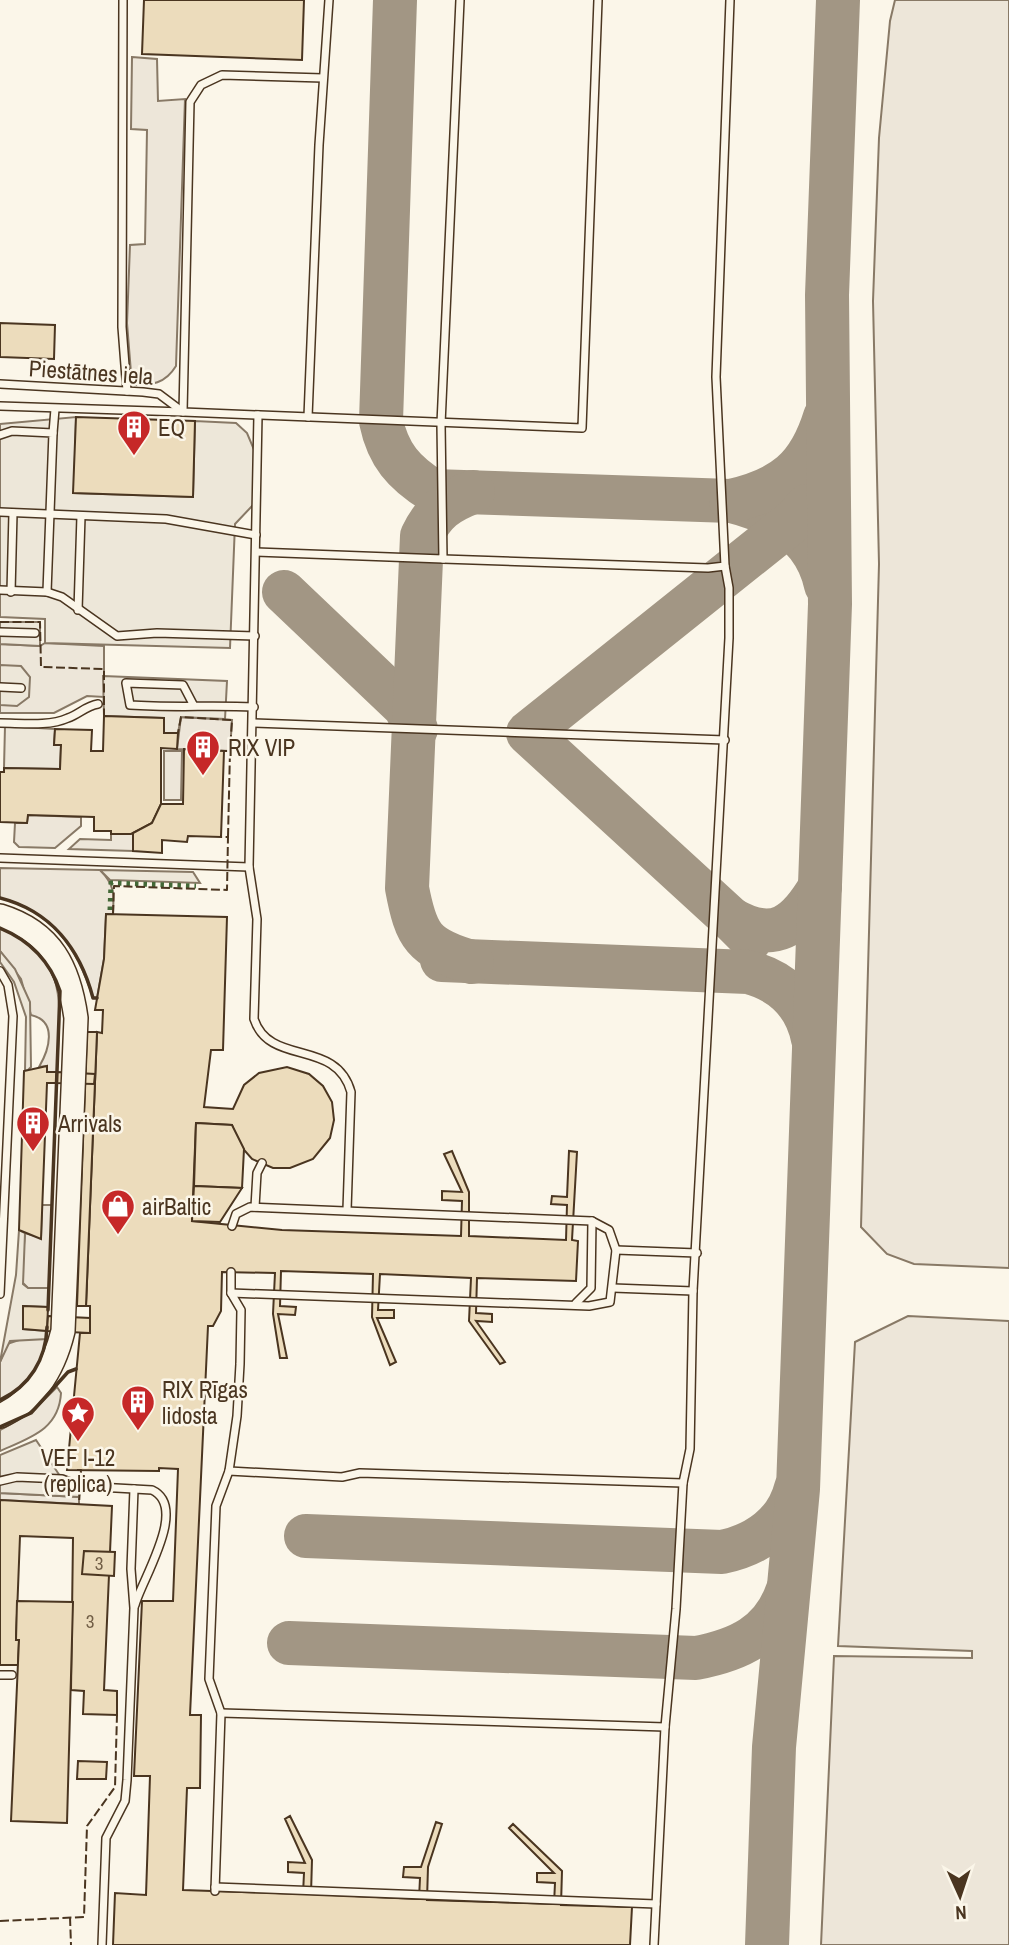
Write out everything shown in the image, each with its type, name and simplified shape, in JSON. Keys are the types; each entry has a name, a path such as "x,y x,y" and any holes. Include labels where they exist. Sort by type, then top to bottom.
{"main road":[{"path":"0,916 36,933 63,964 71,983 76,1018 63,1331 50,1369 36,1390 20,1406 0,1416"}],"lane":[{"path":"123,0 122,327 127,391"},
{"path":"308,416 328,0"},
{"path":"443,559 441,424 460,0"},
{"path":"0,406 582,428 598,0"},
{"path":"654,1945 665,1727 676,1609 683,1483 690,1449 693,1291 729,638 729,588 725,566 716,377 730,0"},
{"path":"183,412 190,102 201,85 222,75 323,78"},
{"name":"Piestātnes iela","path":"0,384 159,394 183,412"},
{"path":"47,592 54,409"},
{"path":"258,415 254,723 249,867 257,919 254,1019 257,1029 271,1042 337,1065 347,1077 351,1092 347,1210"},
{"path":"0,435 12,431 53,433"},
{"path":"0,512 166,519 256,535"},
{"path":"11,592 13,513"},
{"path":"78,610 81,516"},
{"path":"256,552 708,568 725,566"},
{"path":"0,590 47,592 62,597 117,636 156,633 255,636"},
{"path":"0,632 35,633"},
{"path":"194,706 183,685 126,683 130,705 254,707"},
{"path":"0,687 21,688"},
{"path":"0,723 31,724 66,719 98,704"},
{"path":"254,723 725,740"},
{"path":"0,858 249,867"},
{"path":"0,971 10,992 13,1016 0,1294"},
{"path":"255,1207 257,1173 262,1163"},
{"path":"230,1293 576,1303 590,1306 610,1302 616,1250 609,1230 592,1221 255,1207 236,1214 232,1226"},
{"path":"576,1303 592,1287 592,1221"},
{"path":"616,1250 697,1253"},
{"path":"231,1272 230,1293 242,1310 237,1416 229,1471 216,1506 209,1679 221,1713 215,1889 656,1904"},
{"path":"612,1288 693,1291"},
{"path":"229,1471 342,1478 360,1473 683,1483"},
{"path":"0,1482 17,1477 62,1479 80,1486 152,1490 160,1494 165,1504 165,1536 139,1588 134,1608"},
{"path":"102,1945 106,1838 125,1801 134,1608 131,1569 134,1489"},
{"path":"0,1675 12,1675"},
{"path":"221,1713 665,1727"}],"shaded area":[{"path":"895,0 1009,0 1009,1268 914,1264 887,1254 861,1227 879,564 873,301 879,138 890,21"},
{"path":"132,57 157,59 158,101 185,99 176,366 163,380 139,385 132,385 127,323 130,245 145,244 147,130 131,129"},
{"path":"76,417 74,493 193,497 195,421 236,423 247,433 255,452 253,505 235,524 230,648 45,643 45,619 0,617 0,424"},
{"path":"0,622 40,622 40,646 0,644"},
{"path":"45,643 104,646 104,697 87,696 54,713 0,713 0,644 40,646"},
{"path":"0,665 21,666 30,677 29,697 17,706 0,705"},
{"path":"103,676 227,681 225,719 181,717 178,733 164,733 163,718 104,716"},
{"path":"181,717 232,720 230,751 177,749"},
{"path":"5,726 55,729 54,744 61,745 60,769 4,768"},
{"path":"164,751 182,751 181,800 164,800"},
{"path":"28,815 81,817 81,826 55,848 19,847 14,842 15,823 27,823"},
{"path":"133,833 133,851 69,849 80,839 111,840 111,834"},
{"path":"0,868 100,870 105,875 112,890 113,914 106,915 104,959 97,998 93,998 71,948 60,934 34,912 0,898"},
{"path":"100,870 193,872 200,883 110,880"},
{"path":"0,928 23,940 40,954 51,970 57,987 59,1006 57,1072 47,1072 47,1066 39,1067 48,1045 48,1030 40,1018 31,1015 21,979 0,951"},
{"path":"0,951 15,969 30,1002 31,1067 25,1071 26,1017 14,982 0,962"},
{"path":"42,1205 52,1205 49,1288 28,1288 21,1281 25,1233 41,1238"},
{"path":"19,1230 25,1233 23,1284 28,1288 49,1288 48,1307 23,1306 23,1329 47,1331 47,1339 10,1341 0,1362 16,1275"},
{"path":"908,1316 1009,1321 1009,1945 821,1945 834,1656 972,1658 972,1651 838,1646 855,1342"},
{"path":"22,1339 47,1339 46,1349 32,1376 9,1396 0,1400 0,1362 7,1344"},
{"path":"57,1387 61,1393 59,1406 48,1424 32,1437 0,1451 0,1430 31,1413"},
{"path":"36,1440 62,1479 80,1486 79,1497 0,1493 0,1455"},
{"path":"0,1493 79,1497 79,1504 0,1500"}],"building":[{"path":"144,0 304,0 302,60 142,54"},
{"path":"0,323 55,325 54,359 0,357"},
{"name":"EQ","path":"76,417 195,421 193,497 73,493"},
{"path":"104,716 164,718 164,733 178,733 177,749 161,748 161,804 152,823 131,834 111,834 111,831 94,831 94,817 28,815 27,823 0,822 0,772 4,772 4,768 60,769 61,745 54,745 55,729 92,730 91,751 103,751"},
{"name":"RIX VIP","path":"184,749 224,751 221,837 188,836 187,842 162,840 162,853 133,851 133,833 152,823 161,804 183,804"},
{"name":"RIX Rīgas lidosta","path":"106,914 227,917 223,1050 211,1050 204,1107 233,1109 244,1085 259,1073 287,1067 309,1074 323,1086 332,1102 334,1120 330,1138 313,1159 290,1168 273,1168 252,1159 238,1143 232,1125 196,1123 192,1221 282,1230 461,1236 462,1201 442,1200 442,1191 462,1192 444,1154 452,1151 469,1192 469,1236 566,1240 567,1205 551,1204 552,1196 567,1197 569,1151 577,1152 572,1240 578,1241 576,1281 477,1278 476,1313 492,1314 492,1322 476,1321 505,1362 500,1364 469,1321 471,1278 380,1274 378,1310 394,1310 394,1318 377,1318 396,1362 390,1365 372,1317 373,1274 281,1271 280,1306 296,1307 295,1315 278,1314 287,1358 280,1358 273,1314 275,1273 222,1272 221,1311 213,1326 208,1326 190,1715 201,1715 200,1788 187,1788 183,1890 303,1894 304,1873 288,1872 288,1862 305,1863 285,1819 290,1816 312,1860 311,1894 419,1899 420,1878 403,1877 404,1867 421,1867 436,1822 442,1824 428,1867 427,1900 554,1904 555,1883 537,1882 537,1873 554,1873 509,1828 513,1824 562,1871 561,1905 632,1907 630,1945 113,1945 115,1893 146,1895 150,1776 134,1776 142,1601 173,1601 178,1469 67,1470 80,1333 90,1333 90,1306 86,1306 97,1032 102,1033 103,1010 95,1010 104,959"},
{"path":"87,1032 97,1032 86,1306 77,1306"},
{"name":"Arrivals","path":"47,1066 47,1072 57,1072 56,1083 47,1083 41,1239 19,1230 24,1071"},
{"path":"57,1072 95,1074 94,1084 56,1083"},
{"path":"196,1123 232,1125 244,1149 242,1188 194,1186"},
{"path":"194,1186 242,1188 220,1222 192,1221"},
{"path":"23,1306 48,1307 47,1331 23,1329"},
{"path":"48,1316 90,1318 90,1333 47,1331"},
{"path":"0,1500 112,1506 104,1690 117,1691 117,1715 83,1714 84,1691 71,1690 73,1538 20,1536 16,1640 19,1640 18,1665 0,1665"},
{"path":"84,1551 115,1552 114,1576 82,1574"},
{"path":"17,1601 73,1602 67,1823 11,1821 19,1640 16,1640"},
{"path":"78,1761 107,1762 106,1779 77,1779"}],"taxiway":[{"path":"395,0 381,421 388,444 399,462 433,491 731,501 763,512 792,529 813,553 826,585"},
{"path":"767,1945 774,1747 798,1489 830,604 827,295 838,0"},
{"path":"731,501 765,490 792,474 811,450 825,417"},
{"path":"472,962 442,951 424,938 414,918 407,888 422,536 442,508 473,492"},
{"path":"731,919 528,733 797,518 807,506"},
{"path":"284,592 405,707 416,729"},
{"path":"751,939 731,919 760,930 783,927 802,912 820,887"},
{"path":"442,960 748,972 772,981 791,995 805,1015 813,1039"},
{"path":"306,1536 722,1552 747,1544 769,1531 786,1512 796,1488"},
{"path":"289,1643 696,1658 726,1650 752,1638 772,1619 787,1592"}],"hedge":[{"path":"110,910 111,883 196,886"}],"fence":[{"path":"0,622 40,622 41,667 104,669 104,716 108,716"},
{"path":"173,733 178,733 181,717 232,720 230,751 224,751"},
{"path":"228,837 230,751"},
{"path":"113,914 114,886 227,890 228,837 221,837"},
{"path":"77,1470 81,1470 79,1504"},
{"path":"0,1921 84,1917 87,1826 115,1787 117,1715"},
{"path":"70,1917 71,1945"}],"wall":[{"path":"0,898 34,912 61,935 80,964 93,998 97,998"},
{"path":"0,928 29,945 37,953 50,970 60,991 48,1310"},
{"path":"0,1400 20,1387 34,1370 40,1360 47,1327"},
{"path":"0,1427 31,1413 68,1372 76,1369"}],"place":[{"name":"EQ","path":"134,457"},
{"name":"RIX VIP","path":"203,777"},
{"name":"Arrivals","path":"33,1153"},
{"name":"airBaltic","path":"118,1236"},
{"name":"RIX Rīgas lidosta","path":"138,1432"},
{"name":"VEF I-12 (replica)","path":"78,1443"}]}
